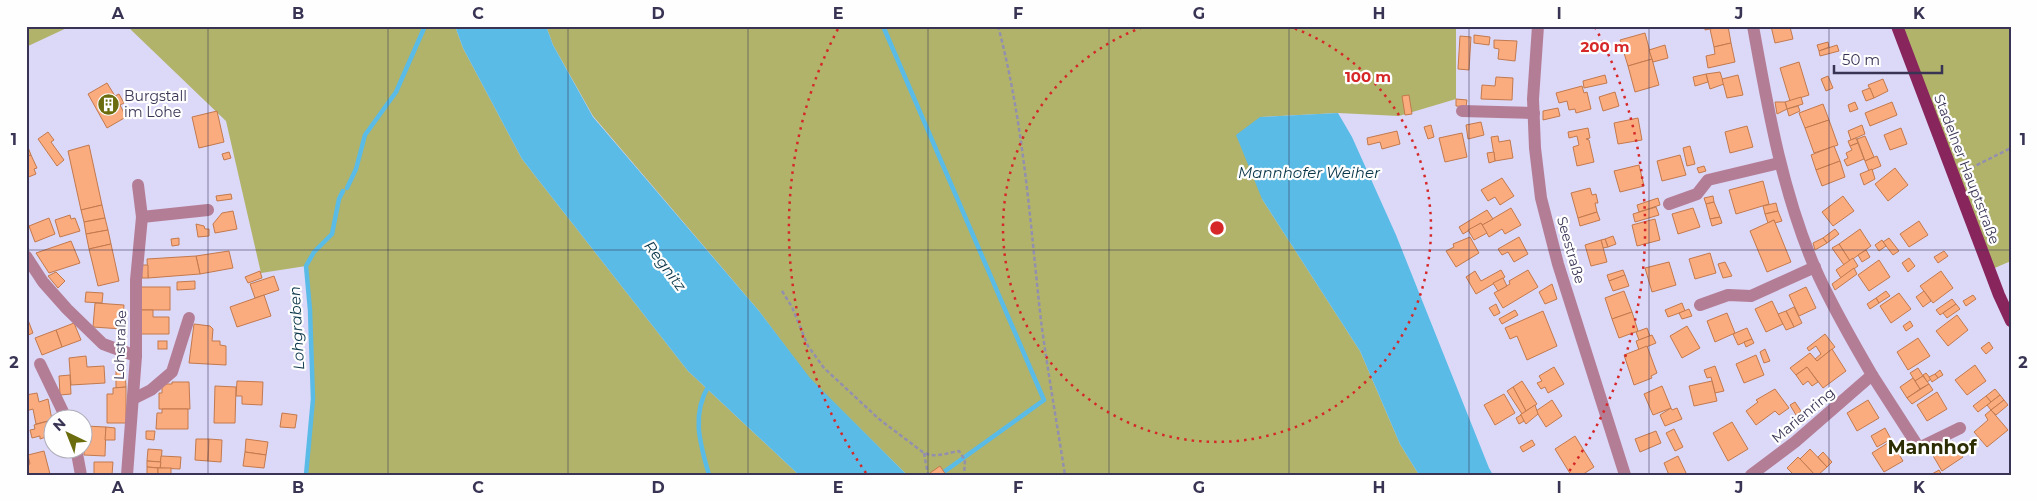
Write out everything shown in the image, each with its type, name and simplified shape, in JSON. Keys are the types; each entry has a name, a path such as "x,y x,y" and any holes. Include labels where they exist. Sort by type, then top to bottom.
{"main road":[{"name":"Stadelner Hauptstraße","path":"1897,26 2011,322"}],"street":[{"name":"Seestraße","path":"1538,26 1534,113 1535,148 1541,198 1558,264 1624,475"},
{"path":"1753,26 1779,162 1793,210 1815,267 1833,306 1872,376 1919,448 1960,428"},
{"path":"1462,112 1534,113"},
{"path":"1669,204 1697,194 1708,180 1779,162"},
{"name":"Lohstraße","path":"127,475 136,356 136,280 142,217 138,185"},
{"path":"142,217 208,210"},
{"path":"26,256 49,289 103,344 136,356"},
{"path":"1700,305 1728,295 1751,296 1815,267"},
{"path":"133,399 151,390 172,372 189,318"},
{"path":"40,364 61,408"},
{"name":"Marienring","path":"1751,475 1795,442 1872,376"},
{"path":"78,458 82,475"}],"path":[{"path":"998,26 1009,66 1019,125 1042,323 1065,475"},
{"path":"1954,177 2011,148"},
{"path":"782,291 792,306 808,346 824,368 879,420 924,453 942,455 959,451 966,460 964,475"},
{"path":"924,453 928,475"}],"green space":[{"path":"26,26 71,26 26,47"},
{"path":"127,26 455,26 463,48 522,159 688,371 799,475 306,475 313,399 310,310 306,266 261,273 226,121"},
{"path":"546,26 1456,26 1456,99 1399,116 1338,113 1260,117 1262,199 1360,351 1400,444 1419,475 907,475 809,378 759,311 593,116 553,45"},
{"path":"1897,26 2011,26 2011,261 1990,270"}],"water":[{"name":"Regnitz","path":"455,26 546,26 553,45 593,117 759,311 810,378 907,475 799,475 688,371 522,159 463,48"},
{"name":"Mannhofer Weiher","path":"1338,113 1352,137 1396,235 1493,475 1419,475 1400,444 1360,351 1262,199 1236,135 1260,117"}],"building":[{"path":"1705,26 1718,26 1718,27 1705,30"},
{"path":"1728,26 1731,43 1714,47 1710,29"},
{"path":"1771,26 1792,26 1790,27 1793,39 1775,43"},
{"path":"1645,33 1652,59 1628,66 1620,40"},
{"path":"1474,35 1490,37 1489,45 1474,43"},
{"path":"1460,36 1471,37 1469,70 1458,69"},
{"path":"1494,40 1517,41 1515,61 1498,59 1499,49 1494,48"},
{"path":"1828,42 1829,47 1819,51 1817,45"},
{"path":"1731,43 1735,62 1708,68 1706,56 1715,54 1714,47"},
{"path":"1665,45 1668,58 1653,62 1649,50"},
{"path":"1837,45 1839,51 1820,56 1819,51"},
{"path":"1652,59 1659,85 1635,92 1628,66"},
{"path":"1799,62 1809,95 1790,101 1780,68"},
{"path":"1720,72 1724,84 1710,89 1706,74"},
{"path":"1706,74 1708,82 1695,86 1693,77"},
{"path":"1605,75 1607,83 1584,88 1583,81"},
{"path":"1738,75 1743,95 1727,98 1722,79"},
{"path":"1828,76 1833,88 1826,91 1821,79"},
{"path":"1496,77 1513,78 1512,100 1481,99 1482,85 1495,86"},
{"path":"1883,79 1888,91 1874,98 1868,85"},
{"name":"Burgstall im Lohe","path":"107,83 115,96 119,94 124,103 120,105 126,117 107,128 88,94"},
{"path":"1582,86 1584,93 1587,92 1591,109 1576,113 1575,109 1569,110 1567,101 1559,103 1556,93"},
{"path":"1870,88 1874,98 1866,101 1862,91"},
{"path":"1615,92 1619,106 1603,111 1599,97"},
{"path":"1409,95 1412,114 1405,115 1402,96"},
{"path":"1801,97 1803,104 1787,109 1785,102"},
{"path":"1456,99 1467,100 1466,107 1456,106"},
{"path":"1775,102 1785,102 1787,109 1777,114"},
{"path":"1855,102 1858,109 1850,112 1848,105"},
{"path":"1892,102 1897,115 1870,126 1865,113"},
{"path":"1823,104 1829,120 1805,128 1799,113"},
{"path":"1798,106 1800,111 1789,116 1787,109"},
{"path":"1558,108 1560,116 1543,120 1543,111"},
{"path":"217,111 224,142 199,148 192,117"},
{"path":"1638,118 1642,140 1618,144 1614,123"},
{"path":"1829,120 1838,145 1814,153 1805,128"},
{"path":"1481,122 1484,135 1468,139 1466,125"},
{"path":"1431,125 1434,137 1428,139 1424,127"},
{"path":"1862,125 1865,134 1851,140 1848,131"},
{"path":"1747,126 1753,147 1730,153 1725,132"},
{"path":"1588,128 1590,138 1586,139 1589,140 1594,162 1577,166 1573,147 1579,145 1577,136 1569,138 1568,132"},
{"path":"1901,128 1907,144 1890,150 1884,135"},
{"path":"1397,131 1400,144 1382,149 1380,142 1368,145 1367,138"},
{"path":"48,132 54,140 51,142 64,160 57,166 38,139"},
{"path":"1462,133 1467,157 1445,162 1439,138"},
{"path":"1498,136 1499,142 1510,140 1513,158 1495,161 1491,137"},
{"path":"1865,136 1874,157 1865,161 1857,139"},
{"path":"1856,138 1858,143 1850,146 1848,141"},
{"path":"26,142 31,155 26,157"},
{"path":"1858,143 1864,159 1847,166 1844,160 1848,158 1846,153 1852,150 1850,146"},
{"path":"89,145 102,205 81,210 68,151"},
{"path":"1690,146 1695,164 1687,166 1683,148"},
{"path":"1834,146 1840,161 1816,170 1811,155"},
{"path":"229,152 231,158 224,160 222,154"},
{"path":"1494,152 1495,161 1489,163 1487,153"},
{"path":"31,155 37,168 34,169 36,174 26,178 26,157"},
{"path":"1680,155 1686,175 1662,181 1657,161"},
{"path":"1877,156 1881,166 1869,171 1865,161"},
{"path":"1840,161 1845,177 1822,186 1816,170"},
{"path":"1639,165 1644,186 1620,192 1614,171"},
{"path":"1704,166 1706,171 1699,173 1697,168"},
{"path":"1895,168 1908,185 1888,201 1875,184"},
{"path":"1872,169 1875,179 1864,185 1860,174"},
{"path":"1502,178 1514,196 1500,205 1495,197 1488,201 1481,190"},
{"path":"1763,181 1769,204 1736,214 1729,190"},
{"path":"1590,188 1592,195 1596,194 1597,212 1578,218 1571,193"},
{"path":"231,194 232,199 217,201 216,196"},
{"path":"1713,196 1714,202 1706,204 1704,198"},
{"path":"1843,196 1854,211 1833,226 1822,212"},
{"path":"1658,198 1660,205 1639,212 1637,205"},
{"path":"1714,202 1720,217 1710,219 1706,204"},
{"path":"1776,203 1778,211 1765,214 1763,206"},
{"path":"102,205 105,218 84,222 81,210"},
{"path":"1656,207 1659,215 1635,222 1633,214"},
{"path":"1511,208 1521,225 1505,234 1502,229 1489,237 1482,225"},
{"path":"1693,208 1700,227 1678,234 1672,214"},
{"path":"1487,210 1493,219 1482,225 1481,223 1463,234 1459,227"},
{"path":"233,211 237,229 215,233 213,224 222,213"},
{"path":"1778,211 1782,221 1775,223 1774,220 1768,223 1765,214"},
{"path":"1597,212 1600,220 1580,226 1578,218"},
{"path":"70,215 71,219 75,218 80,231 60,237 55,220"},
{"path":"1720,217 1722,223 1712,226 1710,219"},
{"path":"49,218 55,234 35,242 29,226"},
{"path":"105,218 108,230 86,234 84,222"},
{"path":"1655,219 1660,240 1637,246 1632,225"},
{"path":"1774,220 1791,262 1767,272 1750,231"},
{"path":"1919,221 1928,235 1909,247 1900,234"},
{"path":"1481,223 1487,233 1474,240 1468,230"},
{"path":"196,224 209,229 209,236 198,237"},
{"path":"1835,229 1839,234 1827,243 1823,238"},
{"path":"1860,229 1871,246 1850,261 1839,244"},
{"path":"108,230 111,244 89,249 86,234"},
{"path":"1613,236 1616,244 1608,247 1605,239"},
{"path":"1470,237 1479,253 1456,267 1446,251 1454,247 1453,244"},
{"path":"1519,237 1528,254 1514,262 1508,252 1502,255 1498,249"},
{"path":"179,238 179,245 172,246 171,239"},
{"path":"1823,238 1827,243 1815,250 1813,243"},
{"path":"1889,238 1899,251 1893,255 1883,242"},
{"path":"1605,239 1608,247 1603,248 1601,240"},
{"path":"1601,240 1607,262 1591,266 1585,245"},
{"path":"1882,240 1886,246 1879,251 1875,245"},
{"path":"71,241 80,263 49,273 36,253"},
{"path":"111,244 119,281 98,286 89,249"},
{"path":"1839,244 1850,261 1844,265 1832,248"},
{"path":"1866,250 1870,257 1862,262 1858,255"},
{"path":"229,251 233,268 200,274 196,256"},
{"path":"1944,251 1948,256 1938,263 1934,257"},
{"path":"1710,253 1716,273 1695,279 1689,259"},
{"path":"196,256 200,274 148,278 147,259"},
{"path":"1853,258 1858,266 1841,278 1836,270"},
{"path":"1909,258 1915,266 1908,272 1902,263"},
{"path":"1879,260 1890,277 1869,291 1858,275"},
{"path":"1669,262 1676,285 1652,292 1645,268"},
{"path":"1725,262 1732,276 1723,278 1718,264"},
{"path":"141,265 148,265 148,278 142,278"},
{"path":"1854,268 1857,274 1835,290 1832,284"},
{"path":"1501,270 1505,277 1476,294 1466,277 1475,271 1481,281"},
{"path":"1528,270 1538,287 1503,308 1494,293 1510,284 1509,281"},
{"path":"1623,270 1625,275 1609,281 1607,275"},
{"path":"260,271 262,278 248,283 245,277"},
{"path":"1941,271 1953,288 1933,303 1920,286"},
{"path":"56,272 65,281 58,288 48,276"},
{"path":"1625,275 1629,286 1613,291 1609,281"},
{"path":"274,276 279,290 255,298 250,284"},
{"path":"1503,278 1507,286 1498,291 1493,283"},
{"path":"195,281 195,289 177,290 177,282"},
{"path":"1552,284 1557,299 1545,304 1539,292"},
{"path":"141,287 170,287 170,310 141,310"},
{"path":"1806,287 1816,308 1799,316 1789,295"},
{"path":"1624,291 1632,312 1612,319 1605,298"},
{"path":"1886,291 1890,296 1879,303 1876,298"},
{"path":"1924,291 1931,301 1923,307 1916,297"},
{"path":"86,292 103,293 102,303 85,302"},
{"path":"1899,293 1911,309 1891,323 1880,306"},
{"path":"264,295 271,316 237,327 230,307"},
{"path":"1973,295 1976,299 1966,306 1963,301"},
{"path":"1876,298 1879,303 1870,309 1867,304"},
{"path":"1952,299 1956,304 1940,315 1936,310"},
{"path":"1772,301 1783,324 1766,332 1755,309"},
{"path":"95,303 124,305 122,329 93,327"},
{"path":"1682,303 1685,311 1668,317 1665,310"},
{"path":"1496,304 1500,313 1494,316 1489,308"},
{"path":"1956,304 1960,309 1947,318 1943,313"},
{"path":"1794,307 1802,323 1794,327 1786,311"},
{"path":"1689,309 1692,316 1682,319 1679,313"},
{"path":"141,310 153,310 153,317 169,317 169,334 141,334"},
{"path":"1515,310 1518,315 1502,324 1499,319"},
{"path":"1543,311 1557,346 1527,360 1517,336 1510,339 1505,328"},
{"path":"1786,311 1794,327 1786,330 1778,314"},
{"path":"1632,312 1638,331 1619,338 1612,319"},
{"path":"1727,313 1735,333 1715,342 1707,321"},
{"path":"1957,315 1968,330 1948,346 1936,331"},
{"path":"28,320 33,333 26,336 26,321"},
{"path":"1910,321 1913,326 1906,331 1903,326"},
{"path":"74,323 81,340 62,347 56,330"},
{"path":"194,324 210,326 213,329 212,341 220,341 220,345 226,346 226,365 189,363"},
{"path":"1687,326 1700,348 1682,358 1670,336"},
{"path":"1647,328 1650,336 1639,340 1636,332"},
{"path":"1747,328 1752,339 1738,345 1733,334"},
{"path":"56,330 62,347 42,355 35,338"},
{"path":"1825,334 1835,347 1817,361 1815,359 1821,354 1816,346 1809,351 1807,348"},
{"path":"1652,335 1656,343 1639,350 1636,341"},
{"path":"1918,338 1930,356 1908,370 1897,352"},
{"path":"1752,339 1754,343 1746,347 1744,342"},
{"path":"158,341 167,341 167,349 158,349"},
{"path":"1989,342 1993,348 1986,354 1981,348"},
{"path":"1647,346 1657,373 1651,376 1652,378 1634,385 1624,355"},
{"path":"1765,349 1770,361 1764,363 1760,352"},
{"path":"1832,349 1846,371 1823,388 1807,367 1796,375 1790,368 1810,353 1817,361"},
{"path":"1756,355 1764,375 1744,383 1736,364"},
{"path":"86,356 87,367 104,366 105,383 71,385 69,358"},
{"path":"1975,365 1986,381 1967,395 1955,380"},
{"path":"1715,366 1724,391 1715,393 1711,377 1707,378 1704,370"},
{"path":"1554,367 1564,384 1548,393 1545,387 1541,389 1537,383 1542,381 1539,376"},
{"path":"1807,367 1818,382 1812,386 1808,381 1803,385 1796,375"},
{"path":"1918,368 1923,376 1915,381 1910,373"},
{"path":"1940,370 1943,375 1938,378 1935,374"},
{"path":"116,371 125,371 126,387 116,388"},
{"path":"1926,373 1931,379 1927,382 1923,375"},
{"path":"1935,374 1938,378 1932,382 1929,377"},
{"path":"70,375 71,394 60,395 59,376"},
{"path":"1923,376 1929,384 1920,389 1915,381"},
{"path":"1913,378 1920,389 1907,398 1900,387"},
{"path":"237,381 263,382 262,405 242,404 242,396 236,396"},
{"path":"1522,381 1537,404 1526,411 1513,387"},
{"path":"1712,381 1717,401 1694,406 1689,386"},
{"path":"172,382 189,382 190,409 159,409 159,393 162,393 162,384 172,384"},
{"path":"1929,384 1933,390 1912,404 1907,398"},
{"path":"215,386 236,387 235,423 214,423"},
{"path":"1662,386 1671,408 1653,415 1644,394"},
{"path":"126,387 126,423 107,423 107,394 113,394 113,388"},
{"path":"1513,387 1526,411 1522,414 1507,391"},
{"path":"1775,389 1789,408 1779,415 1775,411 1756,425 1746,411 1758,402 1756,400"},
{"path":"1995,389 2000,395 1991,402 1986,396"},
{"path":"1937,392 1947,409 1927,421 1917,405"},
{"path":"37,393 39,402 48,399 50,408 42,408 42,422 36,424 33,409 26,411 26,395"},
{"path":"1504,394 1515,413 1495,425 1484,405"},
{"path":"2000,395 2004,400 1991,410 1987,405"},
{"path":"1986,396 1991,402 1978,412 1973,406"},
{"path":"1552,400 1562,416 1546,427 1536,411"},
{"path":"1868,400 1879,418 1857,431 1847,413"},
{"path":"2004,400 2008,405 1996,415 1991,410"},
{"path":"1795,402 1801,411 1796,415 1790,405"},
{"path":"1535,405 1538,414 1526,424 1520,415"},
{"path":"1671,408 1672,410 1677,408 1682,419 1665,426 1660,415"},
{"path":"162,409 188,409 188,429 156,429 157,413 162,413"},
{"path":"1991,410 2008,430 1987,447 1974,432 1988,420 1985,415"},
{"path":"282,413 297,415 295,428 280,427"},
{"path":"1521,415 1524,421 1519,424 1516,418"},
{"path":"1732,422 1748,449 1728,461 1713,433"},
{"path":"42,423 42,438 40,439 40,436 32,438 30,430 35,429 34,425"},
{"path":"92,426 106,427 105,456 92,455"},
{"path":"106,427 115,428 115,440 105,440"},
{"path":"1885,428 1891,439 1877,447 1871,436"},
{"path":"1674,429 1683,447 1675,451 1666,433"},
{"path":"146,431 155,431 154,440 146,439"},
{"path":"1656,431 1661,443 1640,452 1635,439"},
{"path":"1575,436 1594,467 1582,475 1571,475 1555,449"},
{"path":"196,439 209,439 208,461 195,460"},
{"path":"209,439 222,440 221,462 208,461"},
{"path":"246,439 268,442 266,455 245,452"},
{"path":"1532,440 1535,445 1523,452 1520,447"},
{"path":"1891,441 1903,461 1884,472 1872,453"},
{"path":"1953,441 1963,457 1942,471 1932,454"},
{"path":"148,449 162,450 161,462 147,461"},
{"path":"1810,449 1827,467 1818,475 1815,475 1800,459"},
{"path":"42,452 42,458 46,458 50,474 27,475 26,465 30,464 28,455"},
{"path":"245,452 266,455 264,468 243,466"},
{"path":"1823,452 1832,462 1827,467 1818,457"},
{"path":"161,456 181,457 180,469 160,468"},
{"path":"1678,456 1687,475 1669,475 1664,463"},
{"path":"1798,457 1815,475 1794,475 1787,468"},
{"path":"147,461 161,462 160,468 147,467"},
{"path":"94,462 113,462 112,475 94,475"},
{"path":"940,466 946,475 932,475 930,473"},
{"path":"147,467 158,468 158,475 147,475"},
{"path":"158,468 171,468 171,475 158,475"},
{"path":"1939,470 1942,475 1932,474"}],"waterway":[{"name":"Lohgraben","path":"347,188 356,169 365,135 396,92 425,26"},
{"path":"883,26 1044,400 941,474"},
{"name":"Lohgraben","path":"306,475 313,399 310,310 306,266 314,252 332,234 339,199 343,191"},
{"path":"709,385 703,396 699,418 700,440 709,475"}],"place":[{"name":"Burgstall im Lohe","path":"108,104"}],"district":[{"name":"Mannhof","path":"1932,447"}]}
